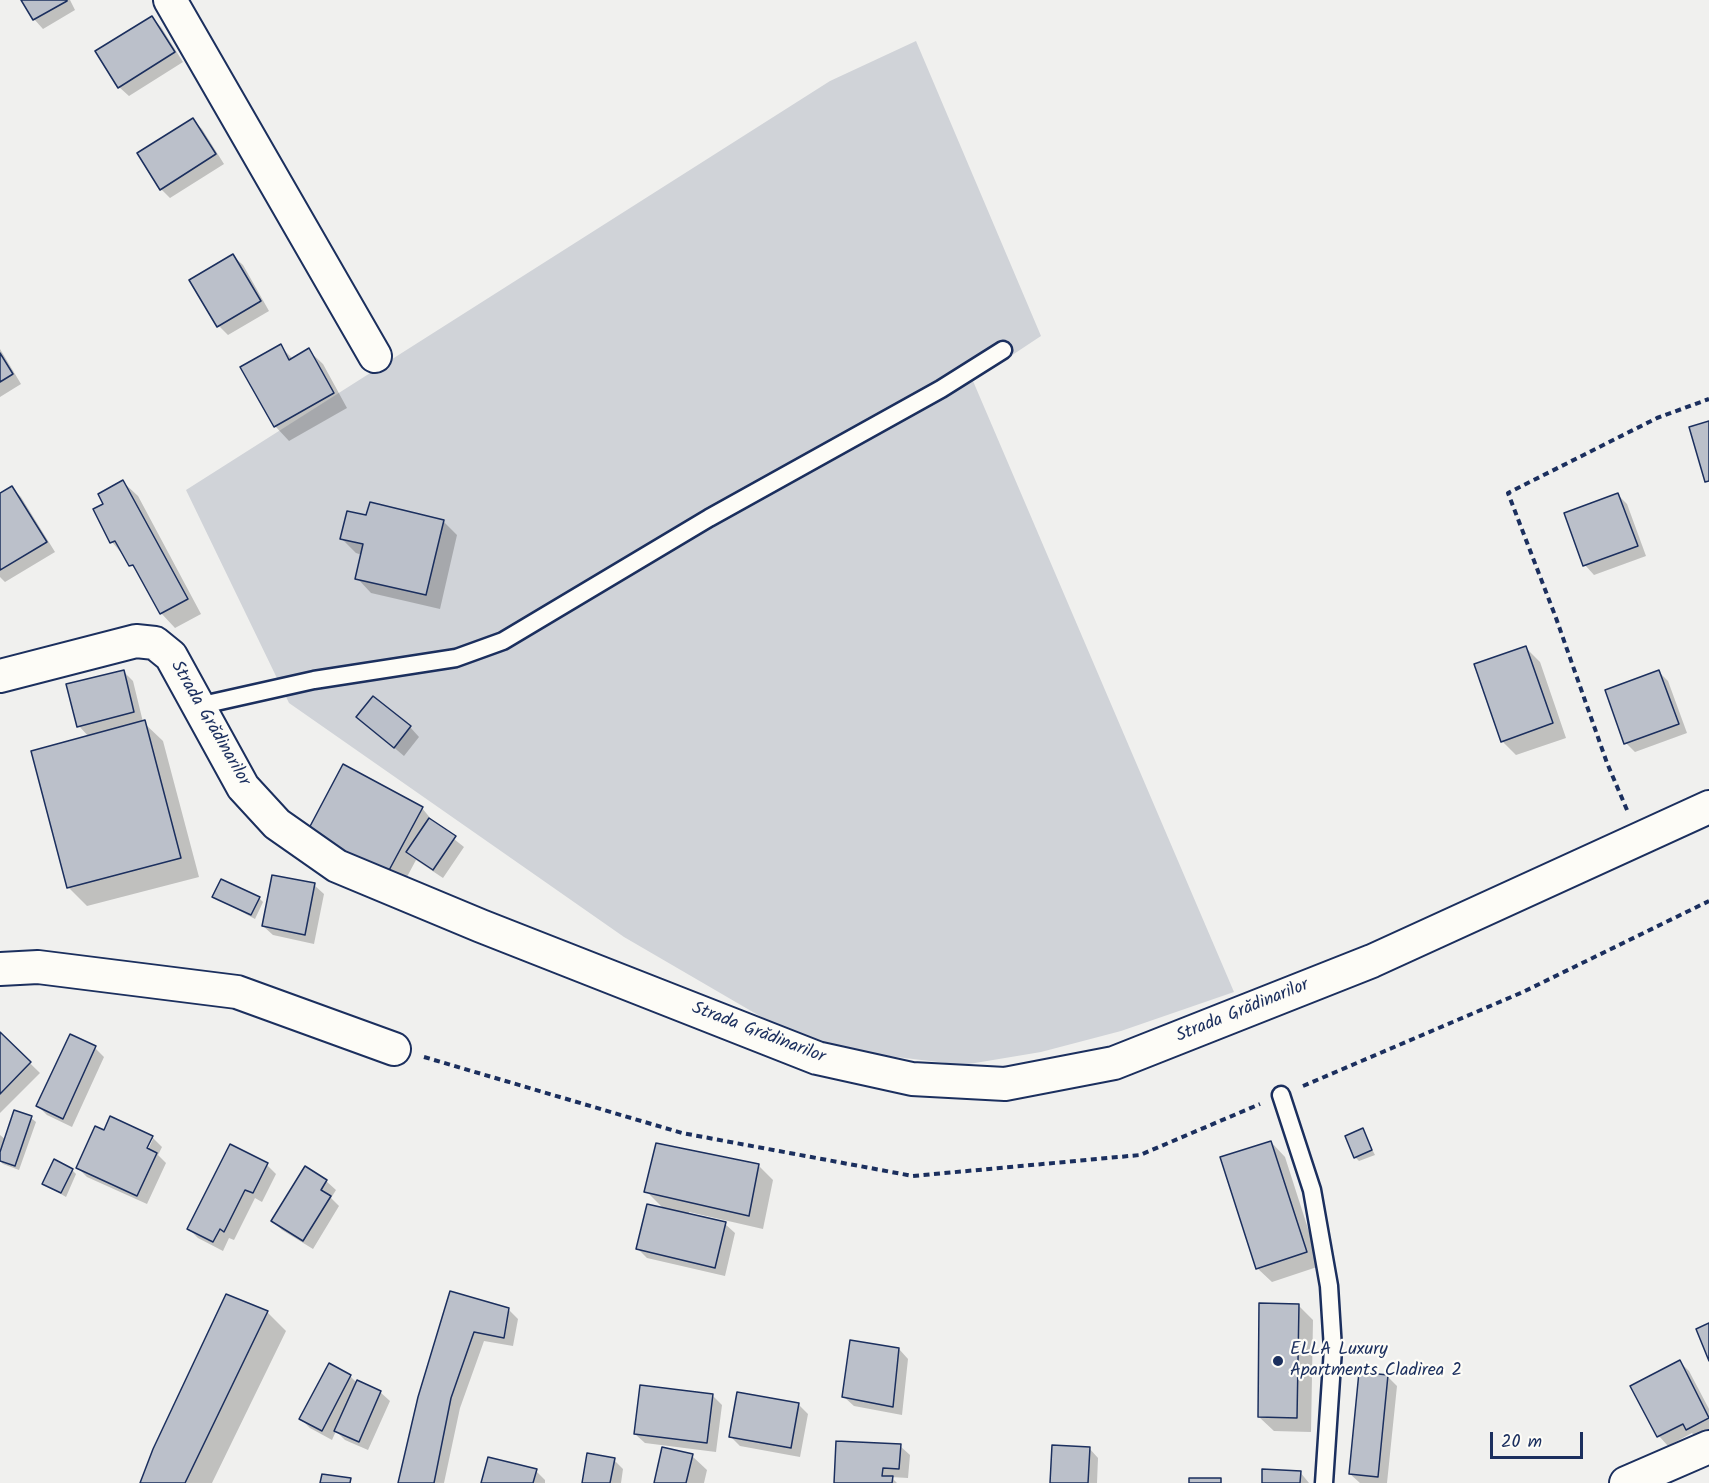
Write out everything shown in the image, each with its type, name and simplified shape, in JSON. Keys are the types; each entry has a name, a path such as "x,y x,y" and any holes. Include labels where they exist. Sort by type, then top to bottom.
{"street":[{"path":"170,0 375,356"},
{"name":"Strada Grădinarilor","path":"0,676 136,641 155,643 171,656 243,787 277,824 337,866 480,926 817,1058 912,1080 1005,1084 1114,1063 1372,961 1709,807"},
{"path":"0,969 38,967 237,992 394,1048"},
{"path":"1626,1483 1709,1447"}],"lane":[{"path":"198,706 314,680 456,658 503,641 709,518 941,389 1003,350"},
{"path":"1281,1095 1312,1190 1329,1286 1333,1348 1324,1483"}],"path":[{"path":"1640,838 1607,764 1556,618 1508,493 1657,418 1709,399"}],"shaded area":[{"path":"916,41 1041,336 973,381 1234,992 1121,1031 1041,1052 963,1065 813,1047 624,937 289,703 186,490 830,81"}],"building":[{"path":"21,0 67,0 67,1 33,20"},
{"path":"152,16 175,52 118,88 95,51"},
{"path":"193,118 216,154 160,190 137,153"},
{"path":"233,254 261,301 217,327 189,280"},
{"path":"281,344 289,360 309,348 334,393 274,427 240,367"},
{"path":"0,353 13,374 0,382"},
{"path":"1709,421 1709,481 1705,482 1689,427"},
{"path":"123,480 188,599 160,614 133,565 129,566 115,541 110,543 93,509 103,504 98,494"},
{"path":"12,486 47,542 0,570 0,493"},
{"path":"1618,493 1638,546 1583,566 1564,513"},
{"path":"370,502 444,520 426,595 355,579 363,544 340,539 347,511 366,515"},
{"path":"1526,646 1553,723 1501,742 1474,664"},
{"path":"124,670 134,712 77,727 66,684"},
{"path":"1659,670 1679,724 1624,744 1605,690"},
{"path":"373,696 411,726 394,748 356,717"},
{"path":"145,720 181,858 67,888 31,751"},
{"path":"343,764 423,807 387,874 307,832"},
{"path":"429,818 456,836 433,870 406,852"},
{"path":"272,875 315,883 305,935 262,926"},
{"path":"221,879 260,897 251,915 212,897"},
{"path":"0,1032 31,1062 0,1094"},
{"path":"70,1034 96,1046 63,1119 36,1106"},
{"path":"14,1110 32,1116 15,1166 0,1161 0,1152"},
{"path":"110,1116 153,1136 147,1148 157,1153 137,1196 76,1168 95,1126 104,1130"},
{"path":"1363,1128 1372,1150 1354,1158 1345,1136"},
{"path":"1271,1141 1307,1252 1256,1269 1220,1157"},
{"path":"656,1143 759,1164 749,1216 644,1192"},
{"path":"230,1144 268,1163 253,1193 245,1190 224,1232 220,1229 213,1242 187,1229"},
{"path":"54,1159 73,1169 61,1193 42,1184"},
{"path":"305,1166 327,1180 321,1190 331,1196 303,1241 271,1221"},
{"path":"647,1204 726,1222 715,1268 636,1249"},
{"path":"450,1291 509,1308 504,1338 474,1332 451,1398 434,1483 398,1483 418,1397"},
{"path":"226,1294 268,1311 185,1483 140,1483 153,1449"},
{"name":"ELLA Luxury Apartments Cladirea 2","path":"1259,1303 1299,1304 1297,1418 1258,1417"},
{"path":"1709,1323 1709,1361 1696,1329"},
{"path":"850,1340 899,1348 893,1407 842,1397"},
{"path":"1680,1360 1709,1418 1686,1430 1683,1424 1657,1437 1630,1386"},
{"path":"329,1363 351,1375 322,1431 299,1419"},
{"path":"1359,1372 1388,1375 1378,1477 1349,1474"},
{"path":"357,1380 381,1391 359,1442 334,1431"},
{"path":"640,1385 713,1394 707,1443 634,1434"},
{"path":"737,1392 799,1403 791,1448 729,1437"},
{"path":"836,1441 901,1444 899,1469 883,1468 882,1476 893,1476 892,1483 834,1483"},
{"path":"1052,1445 1090,1447 1088,1483 1050,1483"},
{"path":"662,1447 693,1454 686,1483 654,1483"},
{"path":"587,1453 615,1458 610,1483 582,1483"},
{"path":"488,1457 537,1469 533,1483 481,1483"},
{"path":"1262,1469 1301,1471 1300,1483 1262,1483"},
{"path":"322,1474 351,1478 350,1483 320,1483"},
{"path":"1189,1478 1221,1478 1221,1483 1189,1483"}],"place":[{"name":"ELLA Luxury Apartments Cladirea 2","path":"1278,1361"}]}
